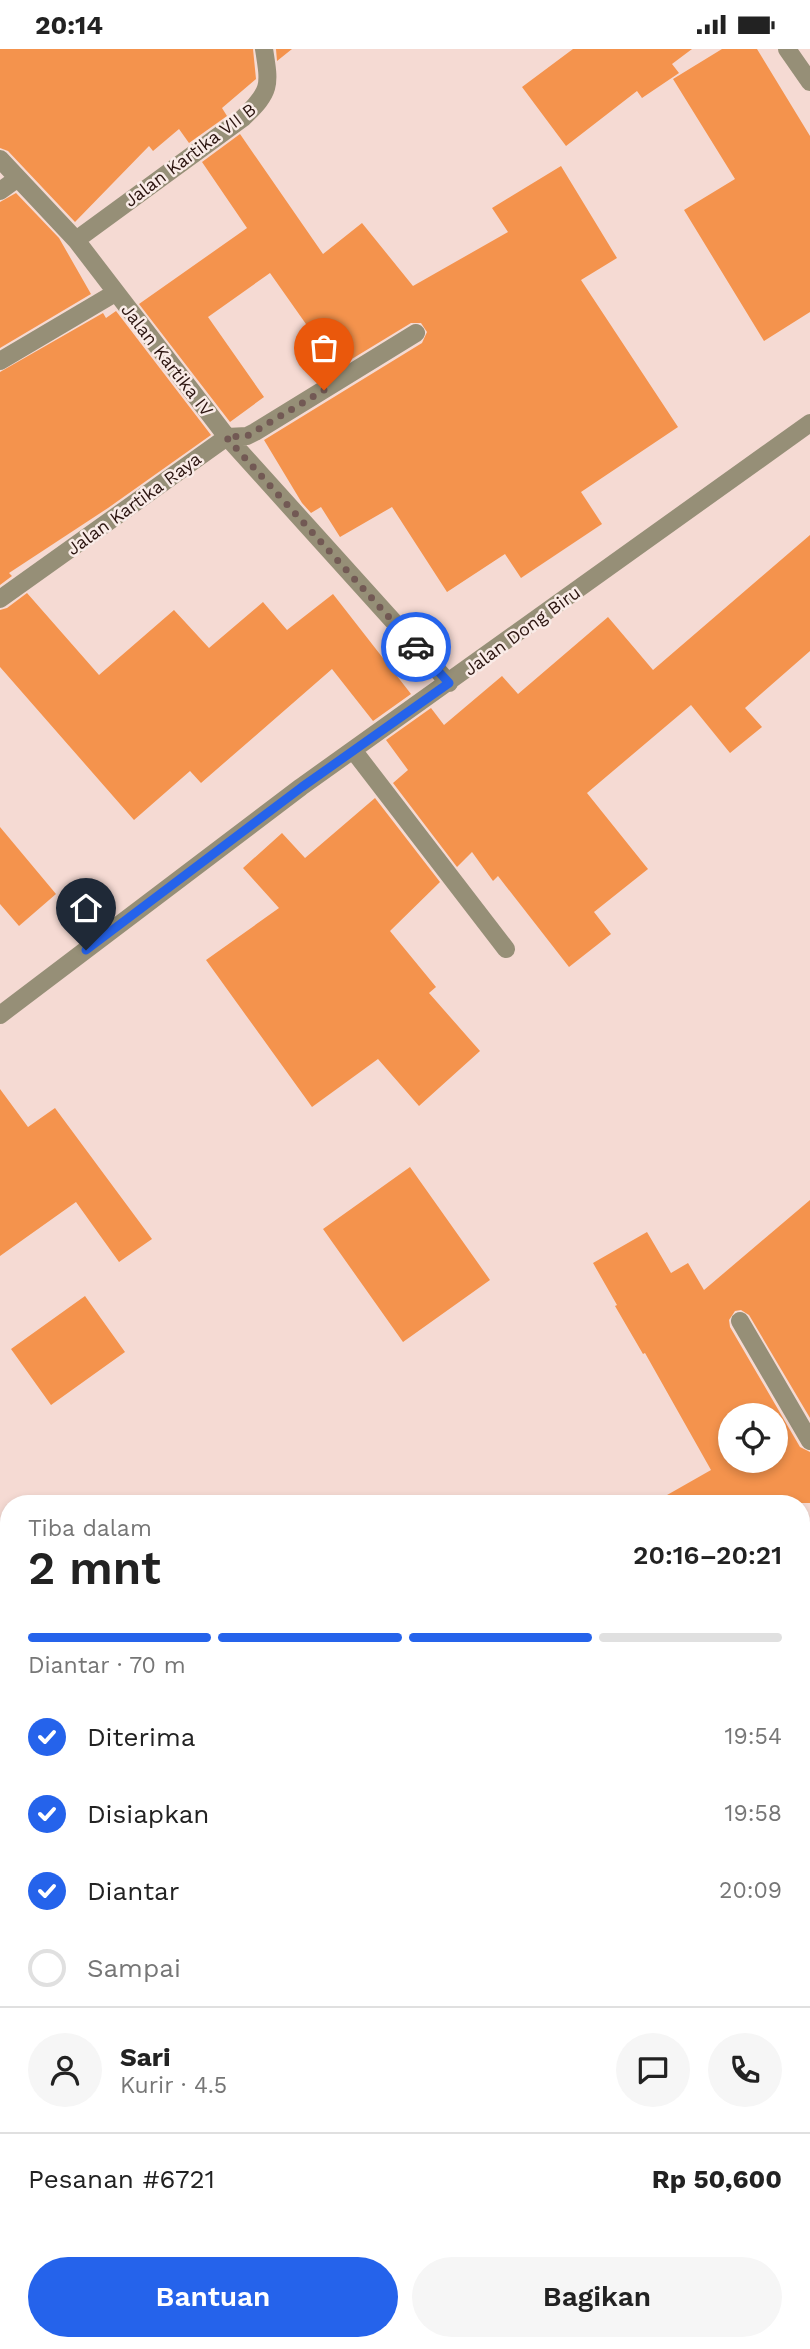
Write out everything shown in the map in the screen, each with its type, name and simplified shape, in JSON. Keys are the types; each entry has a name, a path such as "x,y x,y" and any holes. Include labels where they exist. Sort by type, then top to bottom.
{"street":[{"name":"Jalan Kartika VII B","path":"76,240 243,117 262,100 269,80 264,49"},
{"path":"787,49 810,82"},
{"name":"Jalan Kartika IV","path":"0,159 76,240 226,437 449,683"},
{"path":"0,191 18,178"},
{"path":"0,361 115,292"},
{"name":"Jalan Kartika Raya","path":"0,599 226,437 247,436 255,432 416,333"},
{"name":"Jalan Dong Biru","path":"0,1015 353,750 810,423"},
{"path":"353,750 506,949"},
{"path":"740,1321 810,1441"}],"building":[{"path":"0,49 253,49 256,79 222,108 227,116 189,143 179,129 153,151 149,146 75,222 8,151 0,148"},
{"path":"276,49 292,49 277,61"},
{"path":"573,49 692,49 672,64 679,73 642,98 637,91 566,146 522,87"},
{"path":"722,49 757,49 810,136 810,312 764,341 684,210 735,179 673,79"},
{"path":"240,134 323,254 362,223 413,286 508,232 492,208 561,166 617,258 581,280 678,427 581,492 602,524 521,578 505,554 447,592 392,507 340,537 321,507 311,513 302,503 264,440 422,343 427,332 421,323 411,323 337,368 270,273 208,317 264,397 230,422 139,304 247,228 202,162"},
{"path":"16,193 59,238 91,294 0,348 0,202"},
{"path":"116,311 211,435 108,508 9,573 12,576 0,585 0,372 103,313 106,318"},
{"path":"810,535 810,651 745,708 762,727 730,753 691,705 587,793 648,869 594,912 611,934 569,967 498,876 493,881 472,852 457,867 393,783 408,770 386,740 431,708 444,725 502,676 518,694 608,617 653,670"},
{"path":"27,593 99,675 174,610 209,648 263,602 287,630 333,594 411,694 373,721 332,669 201,783 190,771 134,820 0,667 0,610"},
{"path":"375,798 440,882 390,931 436,987 429,993 480,1051 419,1106 378,1059 312,1107 206,960 279,908 243,868 282,833 305,858"},
{"path":"0,827 56,894 19,926 0,904"},
{"path":"0,1089 28,1127 55,1108 152,1239 119,1262 76,1202 0,1256"},
{"path":"410,1167 490,1280 403,1342 323,1229"},
{"path":"810,1200 810,1418 749,1315 741,1310 735,1311 729,1320 730,1327 774,1403 718,1403 718,1473 788,1473 788,1426 800,1447 810,1452 810,1495 667,1495 711,1470 645,1353 643,1354 615,1306 617,1305 593,1263 647,1232 671,1273 688,1263 704,1290"},
{"path":"85,1296 125,1352 51,1405 11,1349"}],"way so far":[{"path":"324,390 247,436 226,437 416,647"}],"route":[{"path":"86,950 302,787 449,683 416,647"}]}
